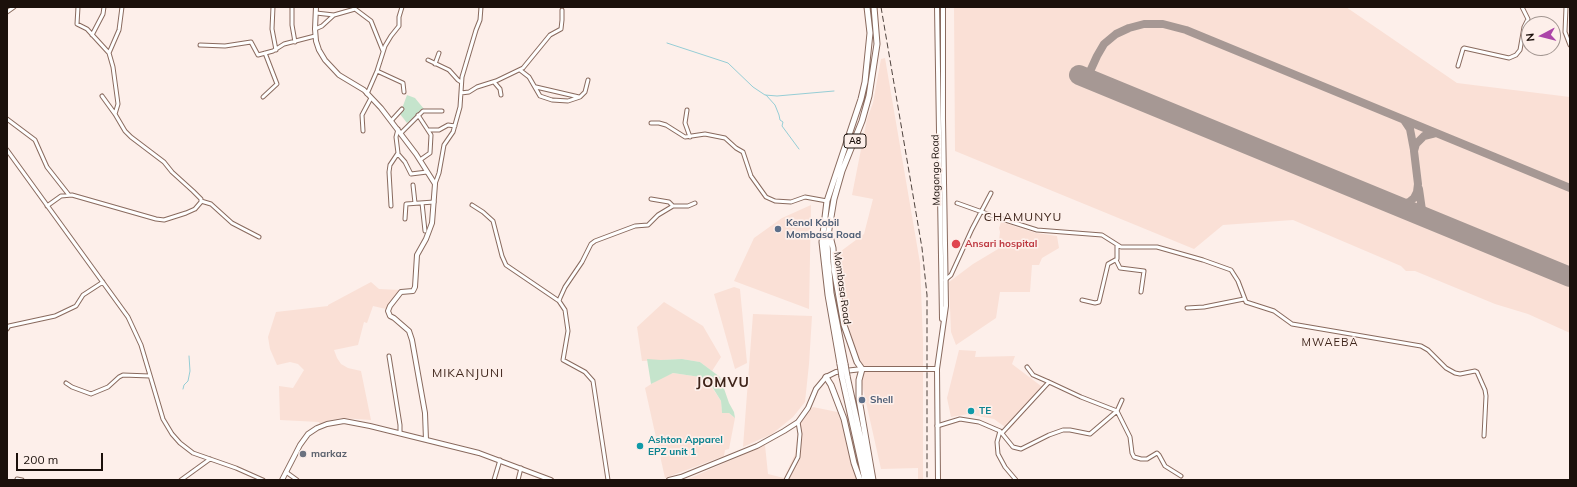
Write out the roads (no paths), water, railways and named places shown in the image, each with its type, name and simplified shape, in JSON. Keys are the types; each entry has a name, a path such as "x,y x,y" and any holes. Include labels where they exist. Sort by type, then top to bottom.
{"highway":[{"name":"Mombasa Road","path":"867,7 870,33 865,82 861,99 827,201 822,242 825,273 870,480"},
{"name":"Mombasa Road","path":"865,480 842,377 834,316 827,241 834,199 842,170 860,127 869,96 877,44 874,7"},
{"path":"829,229 833,248 834,269 844,325 857,362 862,369 859,377 859,399 873,480"},
{"path":"826,378 832,385 844,418 854,463 860,480"}],"main road":[{"path":"316,7 315,36 318,50 328,64 339,75 360,87 371,98 399,131 435,184 430,229 418,255 414,290 401,292 388,311 390,316 409,331 412,340 425,413 426,440"},
{"path":"937,9 943,9"},
{"name":"Magongo Road","path":"937,9 942,333"},
{"name":"Magongo Road","path":"938,480 937,369 946,306 943,9"},
{"path":"669,480 757,446 798,422 808,408 816,389 826,378 836,372 862,369 937,369"},
{"path":"282,480 300,445 306,437 314,430 327,424 346,421 472,451 500,460 551,480"}],"street":[{"path":"7,12 14,7"},
{"path":"78,7 77,24 87,29 109,52 118,104 118,109 115,114"},
{"path":"92,35 103,14 104,7"},
{"path":"109,52 119,30 122,7"},
{"path":"273,7 272,29 276,50"},
{"path":"292,7 292,25 295,42"},
{"path":"367,94 377,71 383,51 390,37 399,26 399,17 402,7"},
{"path":"435,184 439,173 444,145 453,132 460,107 461,82 480,20 481,7"},
{"path":"1458,66 1462,50 1464,48 1509,58 1516,55 1520,50 1524,27 1528,19 1522,7"},
{"path":"1566,7 1565,32 1570,46"},
{"path":"315,29 322,26 334,14 347,9 358,10 370,20 383,51"},
{"path":"461,93 469,92 481,85 494,82 520,70 528,64 550,35 561,29 562,10"},
{"path":"316,13 334,14"},
{"path":"200,45 225,46 251,42 253,43 257,54 276,50 282,44 315,36"},
{"path":"263,97 277,84 265,53"},
{"path":"435,64 439,53"},
{"path":"428,60 449,70 461,82"},
{"path":"520,70 529,77 540,96 552,100 568,101 580,97 585,92 588,80"},
{"path":"377,71 402,83 404,92"},
{"path":"494,82 500,88 501,95"},
{"path":"536,87 580,97"},
{"path":"102,96 129,135 164,162 201,201 211,204 232,223 259,237"},
{"path":"363,131 362,115 371,98"},
{"path":"391,121 402,109"},
{"path":"427,172 411,174 405,162 398,154 396,134 424,110 442,111"},
{"path":"687,110 685,123 690,137"},
{"path":"418,115 429,130 431,137 430,153 420,160"},
{"path":"7,119 35,140 47,167 69,195"},
{"path":"651,123 662,124 683,137 705,134 726,138 736,148 742,151 751,176 766,197 775,201 791,202 805,197 827,201"},
{"path":"429,130 439,130 449,125 455,126"},
{"path":"7,150 128,317 136,332 163,419 172,434 192,452 236,468 263,480"},
{"path":"391,206 389,172 390,165 398,154"},
{"path":"7,158 12,156"},
{"path":"413,185 415,203"},
{"path":"945,280 951,275 980,211 991,193"},
{"path":"47,206 59,197 69,195 164,220 179,216 195,209 201,204 201,201"},
{"path":"651,199 669,202 673,206"},
{"path":"406,219 406,204 434,202"},
{"path":"422,203 425,230"},
{"path":"559,301 565,286 582,262 593,242 635,226 648,225 658,215 673,206 688,206 695,203"},
{"path":"957,203 1037,230 1104,235 1117,246 1157,247 1227,268 1231,270 1236,278 1246,302 1274,311 1297,326 1326,329 1417,344 1428,350 1446,368 1455,373 1460,374 1476,371 1485,390 1486,396 1484,436"},
{"path":"472,205 493,221 502,256 506,265 559,301 566,310 568,331 563,360 585,372 593,381 608,480"},
{"path":"1117,246 1116,260 1120,268 1144,271 1141,292"},
{"path":"1082,300 1098,303 1108,264 1116,260"},
{"path":"7,329 9,326 55,316 76,306 83,294 103,282"},
{"path":"1188,308 1204,308 1244,299"},
{"path":"389,356 400,425 400,434"},
{"path":"1027,367 1033,374 1049,382 1081,397 1117,411 1130,437 1134,457 1144,460 1154,454 1158,454 1165,466 1181,476"},
{"path":"66,384 91,394 107,387 118,377 123,375 150,376"},
{"path":"1016,480 1005,467 998,454 997,442 1001,432 1049,382"},
{"path":"937,426 956,420 965,419 982,423 1001,432 1013,447 1021,449 1049,435 1063,430 1090,434 1117,411 1122,400"},
{"path":"786,480 798,457 800,434 798,422"},
{"path":"181,480 211,459"},
{"path":"494,480 500,460"},
{"path":"518,480 521,468"},
{"path":"286,472 297,480"},
{"path":"17,479 22,480"}],"waterway":[{"path":"667,43 728,63 753,87 765,95 777,96 834,91"},
{"path":"766,95 775,105 780,120 783,122 782,126 799,149"},
{"path":"183,389 184,385 188,381 190,371 189,356"}],"railway":[{"path":"881,7 922,248 927,295 927,480"}],"place":[{"name":"Kenol Kobil Mombasa Road","path":"778,229"},
{"name":"Ansari hospital","path":"956,244"},
{"name":"Shell","path":"862,400"},
{"name":"TE","path":"971,411"},
{"name":"Ashton Apparel EPZ unit 1","path":"640,446"},
{"name":"markaz","path":"303,454"}],"district":[{"name":"CHAMUNYU","path":"1023,217"},
{"name":"MWAEBA","path":"1330,343"},
{"name":"MIKANJUNI","path":"468,373"},
{"name":"JOMVU","path":"723,383"}]}
